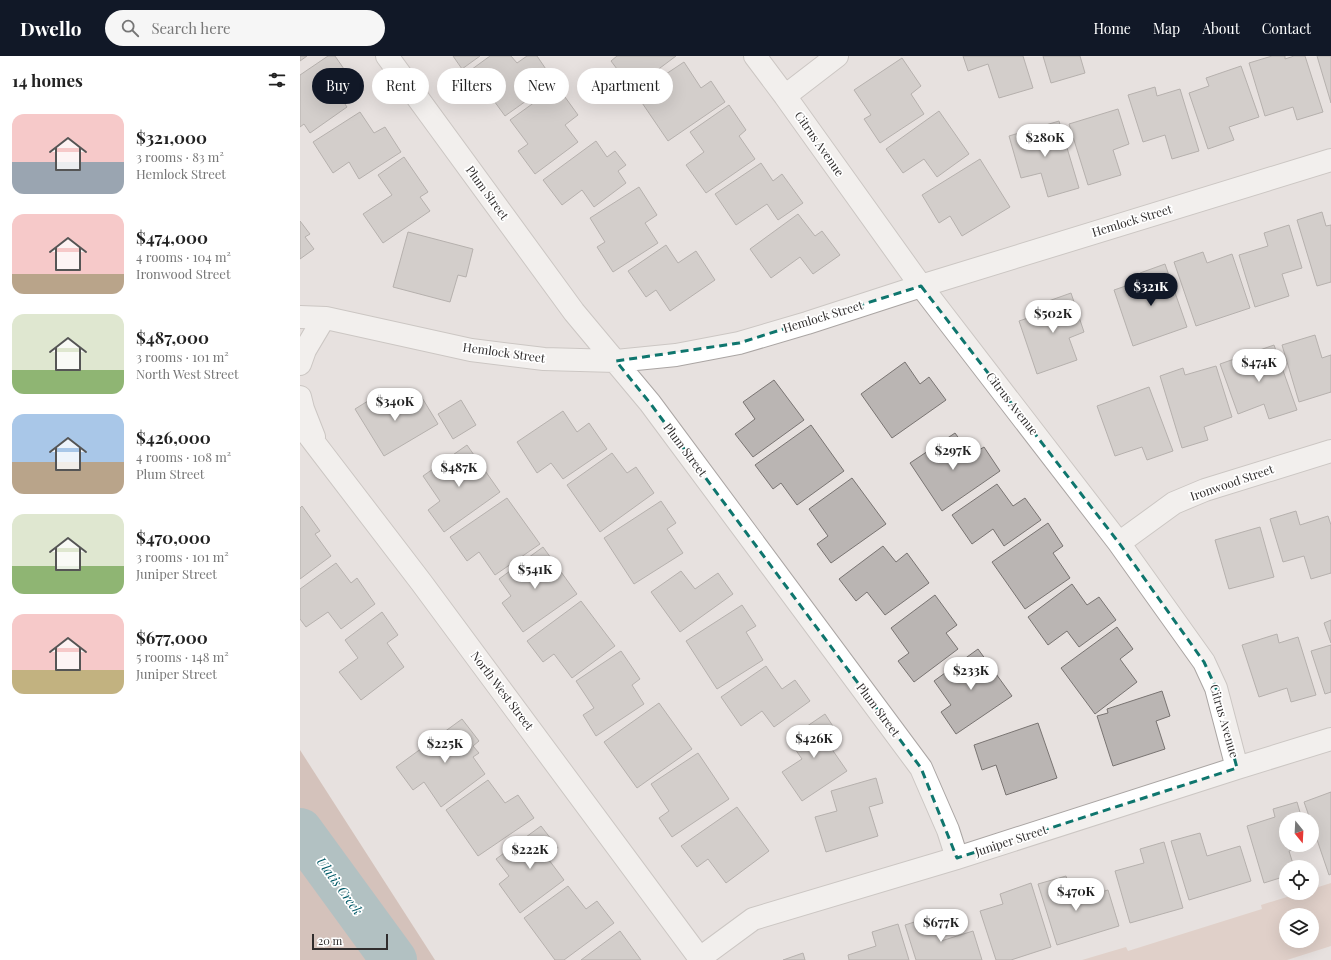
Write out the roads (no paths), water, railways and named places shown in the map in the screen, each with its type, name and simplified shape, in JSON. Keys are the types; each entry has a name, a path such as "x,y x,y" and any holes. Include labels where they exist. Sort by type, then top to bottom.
{"street":[{"name":"Plum Street","path":"387,56 574,312 650,402 922,768 948,830 957,858"},
{"name":"Citrus Avenue","path":"756,56 920,286 1119,543 1204,662 1216,688 1237,768"},
{"path":"785,96 837,56"},
{"name":"Hemlock Street","path":"300,317 324,318 471,350 544,359 616,362 676,355 739,343 807,323 920,286 1331,160"},
{"path":"300,364 305,350 324,318"},
{"path":"300,397 303,409 320,451"},
{"name":"North West Street","path":"300,424 421,582 701,959"},
{"name":"Ironwood Street","path":"1119,543 1174,503 1205,490 1331,451"},
{"name":"Juniper Street","path":"701,959 752,919 957,858 1331,739"}],"waterway":[{"name":"Ulatis Creek","path":"300,831 394,960"}]}
